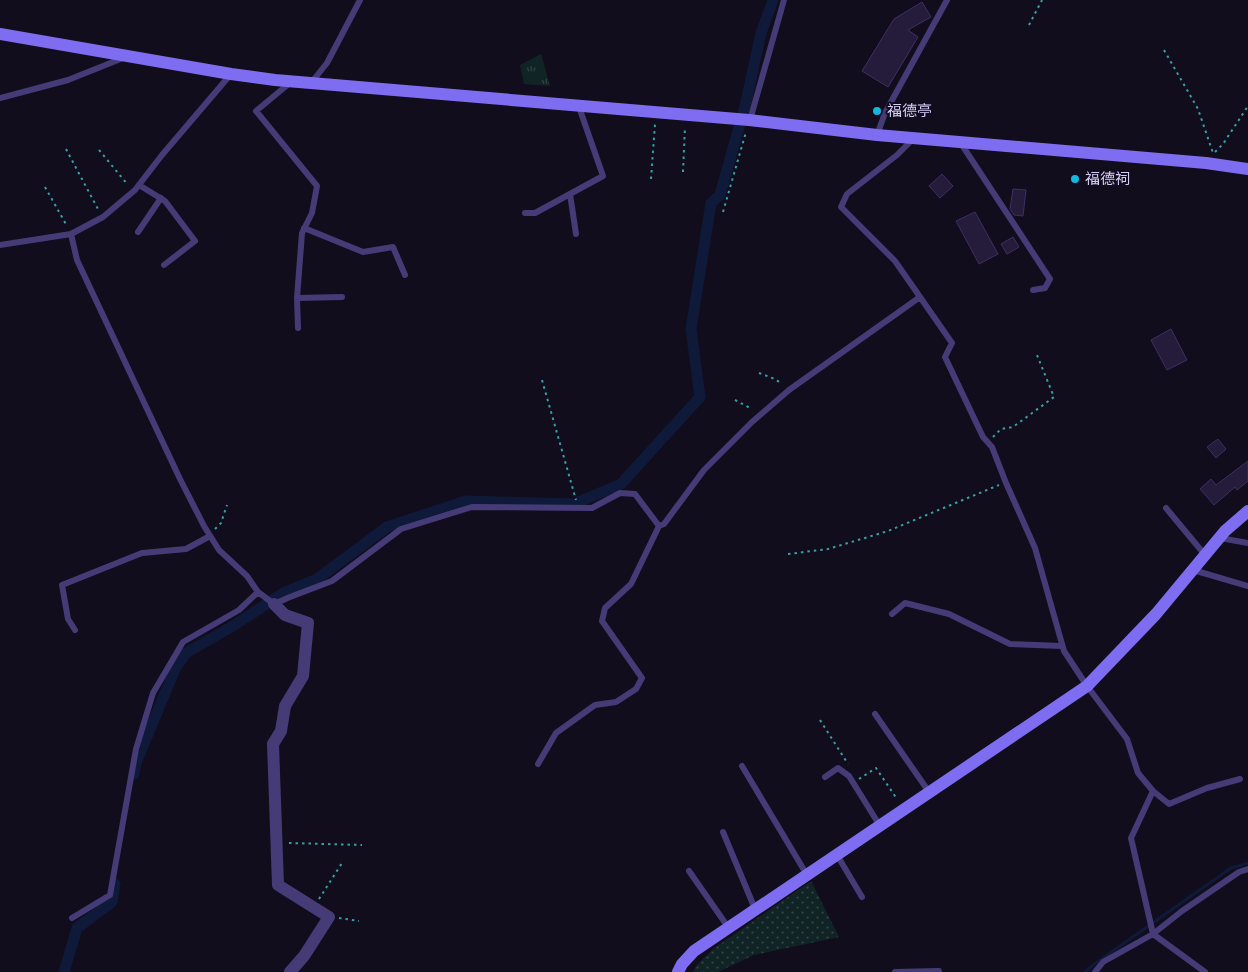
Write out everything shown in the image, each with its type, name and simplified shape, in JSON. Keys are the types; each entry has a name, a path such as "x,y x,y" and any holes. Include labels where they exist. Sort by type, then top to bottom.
{"main road":[{"path":"0,34 231,74 292,82 749,120 877,135 960,142 1215,159 1248,169"},
{"path":"678,972 694,950 1087,686 1156,614 1220,538 1248,511"}],"street":[{"path":"274,604 285,615 308,623 303,676 285,706 281,731 272,744 278,885 329,917 304,956 290,972"}],"lane":[{"path":"311,83 326,63 360,0"},
{"path":"749,120 784,0"},
{"path":"877,135 885,113 947,0"},
{"path":"0,98 68,80 129,56"},
{"path":"0,245 71,234 103,217 133,192 231,74"},
{"path":"292,82 256,111 317,186 312,213 302,232 297,298 298,328"},
{"path":"525,213 535,213 603,176 579,107"},
{"path":"914,138 897,155 847,194 841,207 895,261 952,343 945,356 983,437 992,447 1035,548 1064,651 1087,686 1127,739 1138,773 1153,791 1169,804 1207,788 1240,779"},
{"path":"960,142 1050,279 1045,288 1033,290"},
{"path":"139,185 166,201 195,241 164,265"},
{"path":"570,194 576,234"},
{"path":"138,232 161,198"},
{"path":"304,228 363,252 393,247 405,275"},
{"path":"71,234 77,260 180,479 210,536 220,550 247,576 258,592 274,604 332,581 401,529 472,507 592,508 620,493 635,494 659,526"},
{"path":"297,298 342,297"},
{"path":"538,764 556,734 595,706 616,702 636,689 642,678 602,621 605,608 632,584 659,526 664,524 704,470 761,414 789,390 920,297"},
{"path":"1166,508 1205,556"},
{"path":"75,630 68,618 62,585 142,554 186,549 210,536"},
{"path":"1220,538 1248,543"},
{"path":"1193,570 1248,586"},
{"path":"72,918 110,895 136,749 153,693 183,642 240,610 258,592"},
{"path":"892,614 905,603 912,604 949,614 1010,644 1062,646"},
{"path":"875,714 929,792"},
{"path":"742,766 806,875"},
{"path":"826,777 838,768 849,776 880,826"},
{"path":"1153,791 1131,838 1153,934 1205,972"},
{"path":"723,832 755,910"},
{"path":"837,855 862,898"},
{"path":"1095,972 1103,962 1153,934 1182,911 1239,872 1248,869"},
{"path":"689,871 728,927"},
{"path":"894,972 939,971"}],"path":[{"path":"1029,24 1042,0"},
{"path":"1164,50 1198,109 1215,159"},
{"path":"1215,159 1248,106"},
{"path":"651,179 655,112"},
{"path":"683,172 686,115"},
{"path":"723,212 749,120"},
{"path":"66,149 103,217"},
{"path":"100,150 133,192"},
{"path":"45,187 71,234"},
{"path":"987,441 1001,429 1013,427 1054,397 1037,355"},
{"path":"759,373 776,379 789,390"},
{"path":"542,380 578,508"},
{"path":"735,400 761,414"},
{"path":"788,554 828,549 888,531 1006,483"},
{"path":"210,536 221,523 227,505"},
{"path":"820,720 849,765"},
{"path":"858,780 876,768 904,809"},
{"path":"277,843 362,845"},
{"path":"314,907 342,863"},
{"path":"329,917 359,921"}],"green space":[{"path":"541,54 550,86 524,84 520,65"},
{"path":"811,881 839,937 754,955 718,972 693,972 696,966 713,949"}],"building":[{"path":"922,2 931,17 908,30 918,37 888,87 862,71 894,19"},
{"path":"942,174 953,186 940,198 929,186"},
{"path":"1013,189 1026,190 1023,216 1014,215 1010,209"},
{"path":"975,212 998,254 979,264 956,221"},
{"path":"1013,237 1019,247 1007,254 1001,244"},
{"path":"1171,329 1187,360 1167,370 1151,340"},
{"path":"1218,439 1226,449 1216,458 1207,447"},
{"path":"1248,461 1248,481 1237,490 1235,487 1214,505 1200,489 1211,479 1216,485"}],"waterway":[{"path":"134,774 136,763 176,667 186,653 233,626 283,593 317,579 387,527 466,501 574,504 621,484 700,397 691,329 711,203 720,195 746,102 761,33 773,0"},
{"path":"1085,972 1231,868 1248,863"},
{"path":"64,972 77,928 112,902 115,884"}],"place":[{"name":"福德亭","path":"877,111"},
{"name":"福德祠","path":"1075,179"}]}
